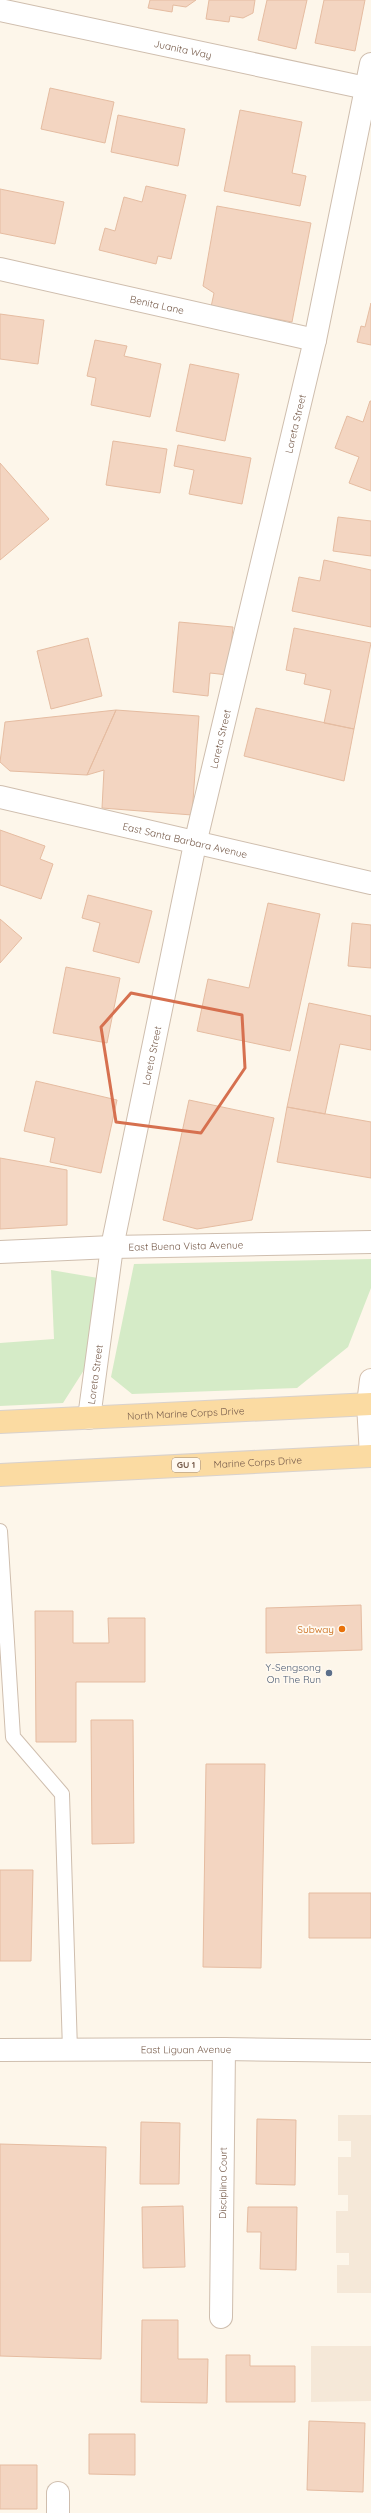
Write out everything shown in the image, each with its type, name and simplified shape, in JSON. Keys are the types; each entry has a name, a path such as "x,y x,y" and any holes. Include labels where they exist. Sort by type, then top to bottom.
{"main road":[{"name":"North Marine Corps Drive","path":"0,1422 370,1404"},
{"name":"Marine Corps Drive","path":"0,1474 371,1456"}],"street":[{"name":"Juanita Way","path":"0,10 366,88"},
{"name":"Loreta Street","path":"89,1418 112,1246 196,844 315,340 371,64"},
{"name":"Benita Lane","path":"0,269 315,340"},
{"name":"East Santa Barbara Avenue","path":"0,797 196,844 371,883"},
{"name":"East Buena Vista Avenue","path":"0,1252 112,1246 371,1242"},
{"path":"371,1380 371,1456"},
{"name":"East Liguan Avenue","path":"0,2050 224,2049 371,2051"},
{"name":"Disciplina Court","path":"221,2317 224,2049"}],"lane":[{"path":"371,1456 371,1464"},
{"path":"0,1531 2,1608 13,1737 62,1794 70,2050"}],"highlighted area":[{"path":"131,993 242,1015 245,1068 201,1133 116,1122 101,1027"}],"shaded area":[{"path":"338,2115 371,2115 371,2293 337,2293 337,2265 349,2265 349,2253 336,2253 336,2211 348,2211 348,2195 338,2195 338,2157 351,2157 351,2141 338,2141"},
{"path":"311,2346 371,2346 371,2401 311,2402"}],"green space":[{"path":"371,1259 371,1288 348,1347 297,1388 132,1394 111,1377 134,1264"},
{"path":"51,1270 98,1278 84,1370 63,1403 0,1406 0,1343 54,1339"}],"building":[{"path":"150,0 196,0 186,7 173,5 172,12 148,8"},
{"path":"209,0 255,0 253,13 243,18 230,16 229,22 206,19"},
{"path":"267,0 307,0 296,49 258,40"},
{"path":"324,0 365,0 355,51 315,43"},
{"path":"50,88 114,102 105,143 41,129"},
{"path":"240,110 302,122 292,173 306,176 300,206 224,191"},
{"path":"118,115 185,129 178,166 111,152"},
{"path":"146,186 186,195 171,259 158,256 156,264 99,250 105,228 115,231 124,197 142,202"},
{"path":"0,189 64,202 55,244 0,233"},
{"path":"217,206 311,223 292,322 211,307 214,293 203,286"},
{"path":"371,303 371,345 357,342 361,326 365,327"},
{"path":"0,314 44,320 38,364 0,359"},
{"path":"95,340 127,346 124,356 161,364 150,417 91,405 96,378 87,376"},
{"path":"190,364 239,374 225,441 176,431"},
{"path":"370,401 371,491 349,483 359,457 335,448 347,416 363,422"},
{"path":"113,441 167,449 160,493 106,485"},
{"path":"178,445 251,458 242,504 189,494 194,470 174,466"},
{"path":"0,463 49,519 0,560"},
{"path":"338,517 371,521 371,556 333,551"},
{"path":"324,560 371,570 371,627 292,611 299,577 320,581"},
{"path":"179,622 233,627 228,675 210,673 208,696 173,692"},
{"path":"294,628 371,643 354,729 324,723 331,690 304,684 306,674 286,670"},
{"path":"88,638 102,696 51,709 37,651"},
{"path":"256,708 354,729 344,781 244,756"},
{"path":"116,710 87,775 10,771 0,762 5,722"},
{"path":"116,710 199,716 192,815 102,808 104,770 87,775"},
{"path":"0,830 45,846 40,859 53,864 41,899 0,885"},
{"path":"88,895 152,911 139,963 93,951 100,923 82,918"},
{"path":"268,903 320,914 290,1051 197,1031 208,979 249,988"},
{"path":"0,919 22,938 0,963"},
{"path":"352,923 371,925 371,968 348,966"},
{"path":"66,967 120,978 107,1043 53,1033"},
{"path":"309,1003 371,1016 371,1050 340,1044 325,1114 287,1107"},
{"path":"36,1081 117,1100 101,1173 50,1162 55,1138 24,1131"},
{"path":"189,1100 274,1118 252,1220 197,1229 163,1220"},
{"path":"287,1107 371,1122 371,1178 277,1162"},
{"path":"0,1158 67,1170 67,1225 0,1229"},
{"path":"361,1605 362,1650 266,1653 266,1608"},
{"path":"35,1611 73,1611 73,1643 109,1643 108,1618 145,1618 145,1682 76,1682 76,1742 36,1742"},
{"path":"91,1720 133,1720 134,1843 92,1844"},
{"path":"206,1764 265,1764 261,1968 203,1967"},
{"path":"0,1870 33,1870 31,1961 0,1961"},
{"path":"309,1893 371,1893 371,1938 309,1938"},
{"path":"257,2119 296,2120 295,2185 256,2184"},
{"path":"141,2122 180,2123 179,2184 140,2184"},
{"path":"0,2144 106,2147 101,2359 0,2356"},
{"path":"183,2206 185,2267 143,2268 142,2207"},
{"path":"248,2207 297,2207 296,2270 260,2269 261,2232 247,2232"},
{"path":"142,2320 178,2320 178,2359 208,2359 207,2403 141,2402"},
{"path":"226,2355 250,2355 250,2366 295,2366 295,2402 226,2402"},
{"path":"309,2421 365,2423 363,2492 307,2490"},
{"path":"89,2434 135,2434 135,2475 89,2474"},
{"path":"0,2465 37,2465 37,2509 0,2509"}],"place":[{"name":"Subway","path":"342,1629"},
{"name":"Y-Sengsong On The Run","path":"329,1673"}]}
